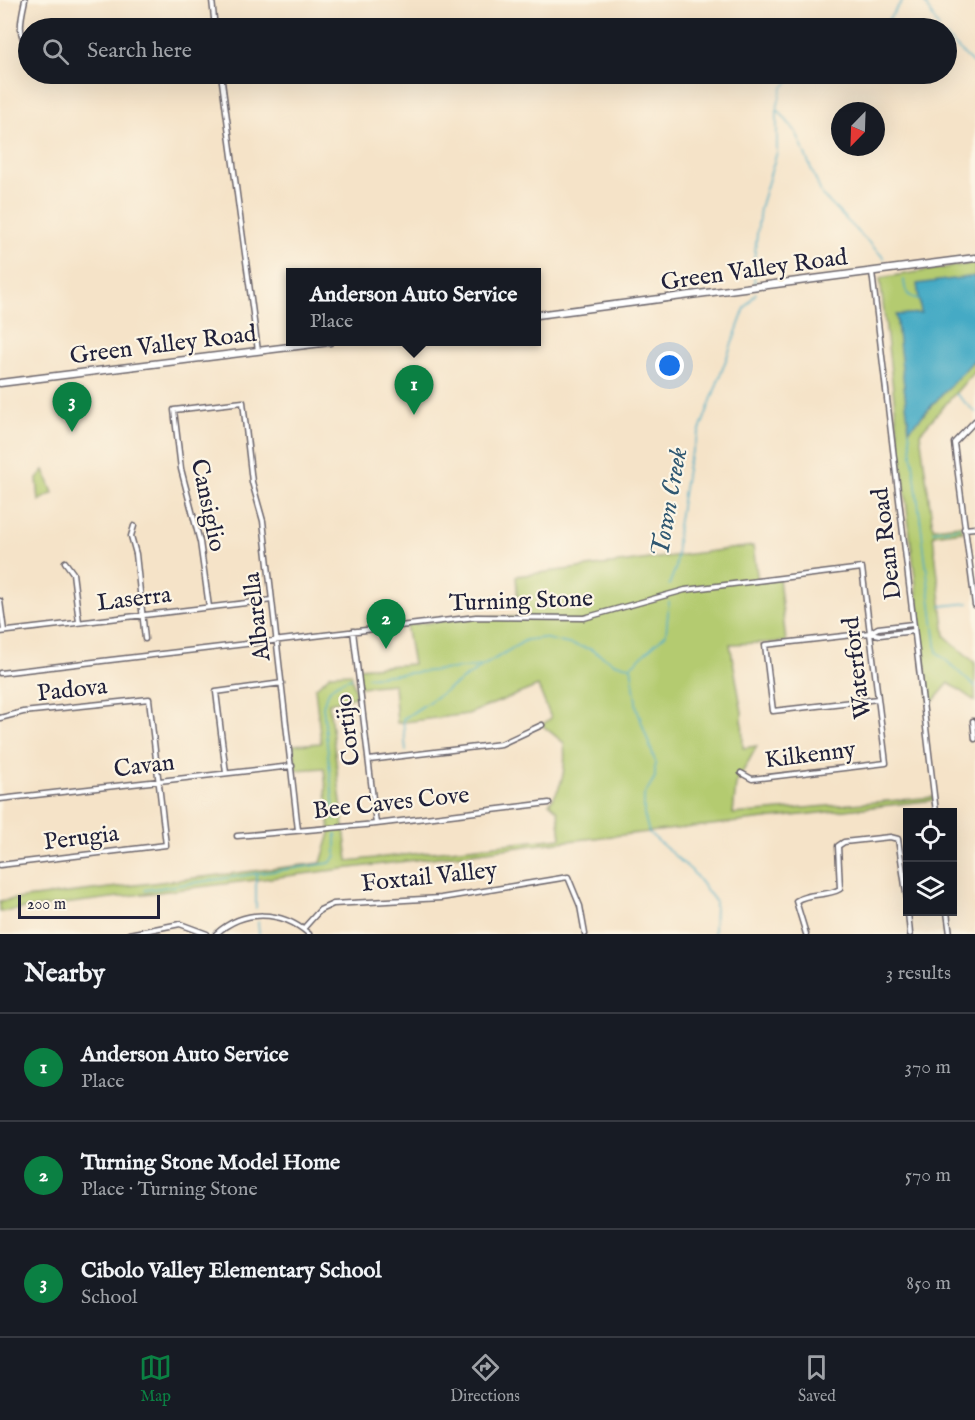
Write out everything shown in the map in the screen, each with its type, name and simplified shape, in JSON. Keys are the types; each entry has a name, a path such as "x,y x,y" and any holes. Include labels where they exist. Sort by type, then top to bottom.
{"street":[{"path":"22,18 25,0"},
{"path":"212,0 214,18"},
{"path":"222,84 258,351"},
{"name":"Green Valley Road","path":"541,314 975,258"},
{"name":"Dean Road","path":"872,272 935,808"},
{"name":"Green Valley Road","path":"0,383 298,346"},
{"name":"Albarella","path":"174,410 243,402 252,482 263,521 298,830"},
{"name":"Cansiglio","path":"174,410 181,469 200,542 209,608"},
{"path":"975,421 954,443 975,605"},
{"path":"134,526 131,536 136,554 145,639"},
{"path":"964,529 975,528"},
{"path":"65,562 73,573 79,622"},
{"name":"Turning Stone","path":"0,673 494,615 568,620 605,614 685,590 862,568"},
{"name":"Waterford","path":"862,568 886,764"},
{"name":"Laserra","path":"2,631 272,600"},
{"path":"0,602 2,631"},
{"path":"870,633 878,628 913,624"},
{"name":"Cortijo","path":"353,631 376,824"},
{"path":"878,699 773,711 765,645 870,633 880,635 914,631"},
{"path":"226,773 216,692 282,683"},
{"name":"Padova","path":"0,718 23,712 148,699 159,781"},
{"path":"973,721 975,739"},
{"path":"369,760 501,744 542,725"},
{"name":"Kilkenny","path":"741,773 752,779 886,764"},
{"name":"Cavan","path":"0,799 292,766"},
{"name":"Perugia","path":"0,865 166,845 159,781"},
{"name":"Bee Caves Cove","path":"237,836 376,824 549,803"},
{"path":"806,934 796,901 802,897 831,894 840,889 838,846 844,842 891,837 898,839 903,865"},
{"name":"Foxtail Valley","path":"303,929 320,910 333,904 441,898 568,877 580,906 585,934"},
{"path":"216,934 232,921 256,915 281,917 309,934"},
{"path":"908,916 910,934"},
{"path":"948,916 950,934"},
{"path":"129,934 180,924 207,934"}],"green space":[{"path":"975,263 975,371 920,433 933,528 960,525 963,531 933,535 945,636 975,663 975,701 949,683 930,705 880,278"},
{"path":"44,470 53,493 39,501 37,478"},
{"path":"753,546 758,581 779,578 786,642 730,644 742,712 743,748 757,746 736,784 733,814 934,797 934,800 559,842 0,912 0,901 321,863 330,833 324,768 296,770 293,745 321,743 315,688 331,674 351,673 356,697 329,703 348,861 561,838 558,811 549,803 558,790 563,775 564,743 542,725 551,718 538,686 468,714 397,723 394,684 360,687 358,668 413,664 406,625 476,617 519,617 516,576"}],"water":[{"path":"975,276 975,359 909,430 896,315 921,313 917,284"}],"waterway":[{"name":"Town Creek","path":"890,18 903,0"},
{"path":"923,0 933,18"},
{"path":"957,48 975,65"},
{"name":"Town Creek","path":"755,283 753,269 760,208 777,152 777,109 782,88 786,84"},
{"path":"778,110 796,132 822,195 884,258"},
{"path":"904,280 907,293 919,299"},
{"name":"Town Creek","path":"669,585 676,567 678,526 688,463 745,308 756,293"},
{"path":"956,394 975,412"},
{"path":"909,430 937,652 975,687"},
{"path":"932,531 959,528"},
{"name":"Town Creek","path":"669,602 666,634 631,666 637,709 655,761 655,777 644,796 644,814 649,833 692,871 715,901 714,934"},
{"path":"941,606 969,603"},
{"path":"367,677 483,666 526,640 543,638 590,649 616,664 631,666"},
{"path":"406,751 403,719 480,668"},
{"path":"335,820 323,706 332,687 352,678"},
{"path":"145,890 330,863 336,856 336,834"},
{"path":"256,874 256,908"},
{"path":"258,922 259,934"}],"place":[{"name":"Anderson Auto Service","path":"414,415"},
{"name":"Cibolo Valley Elementary School","path":"72,432"},
{"name":"Turning Stone Model Home","path":"386,649"}]}
